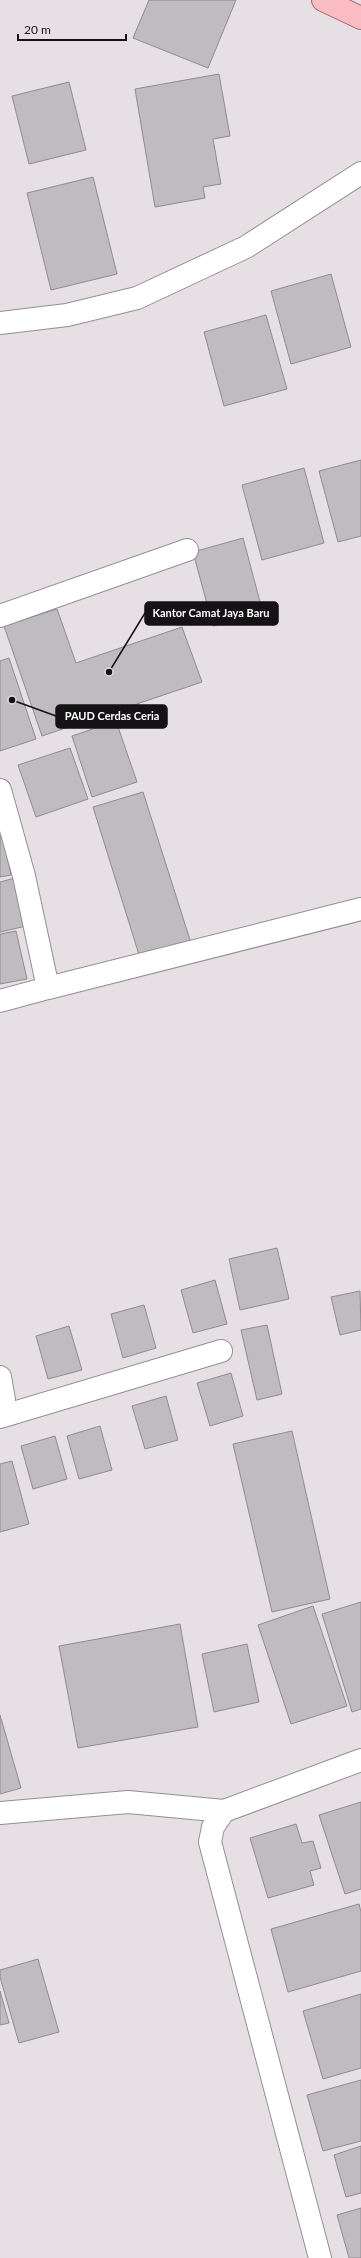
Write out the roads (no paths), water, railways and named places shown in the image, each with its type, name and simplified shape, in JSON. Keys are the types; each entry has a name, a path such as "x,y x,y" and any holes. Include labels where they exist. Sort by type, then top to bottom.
{"main road":[{"path":"322,0 361,18"}],"street":[{"path":"0,323 67,315 137,298 246,247 361,174"},
{"path":"0,616 187,550"},
{"path":"0,790 24,876 48,988"},
{"path":"0,1002 48,988 361,909"},
{"path":"0,1417 221,1351"},
{"path":"0,1377 4,1400 0,1412"},
{"path":"0,1813 128,1802 224,1810 361,1760"},
{"path":"224,1810 213,1827 210,1842 320,2258"}],"place":[{"name":"Kantor Camat Jaya Baru","path":"109,672"},
{"name":"PAUD Cerdas Ceria","path":"12,700"}]}
